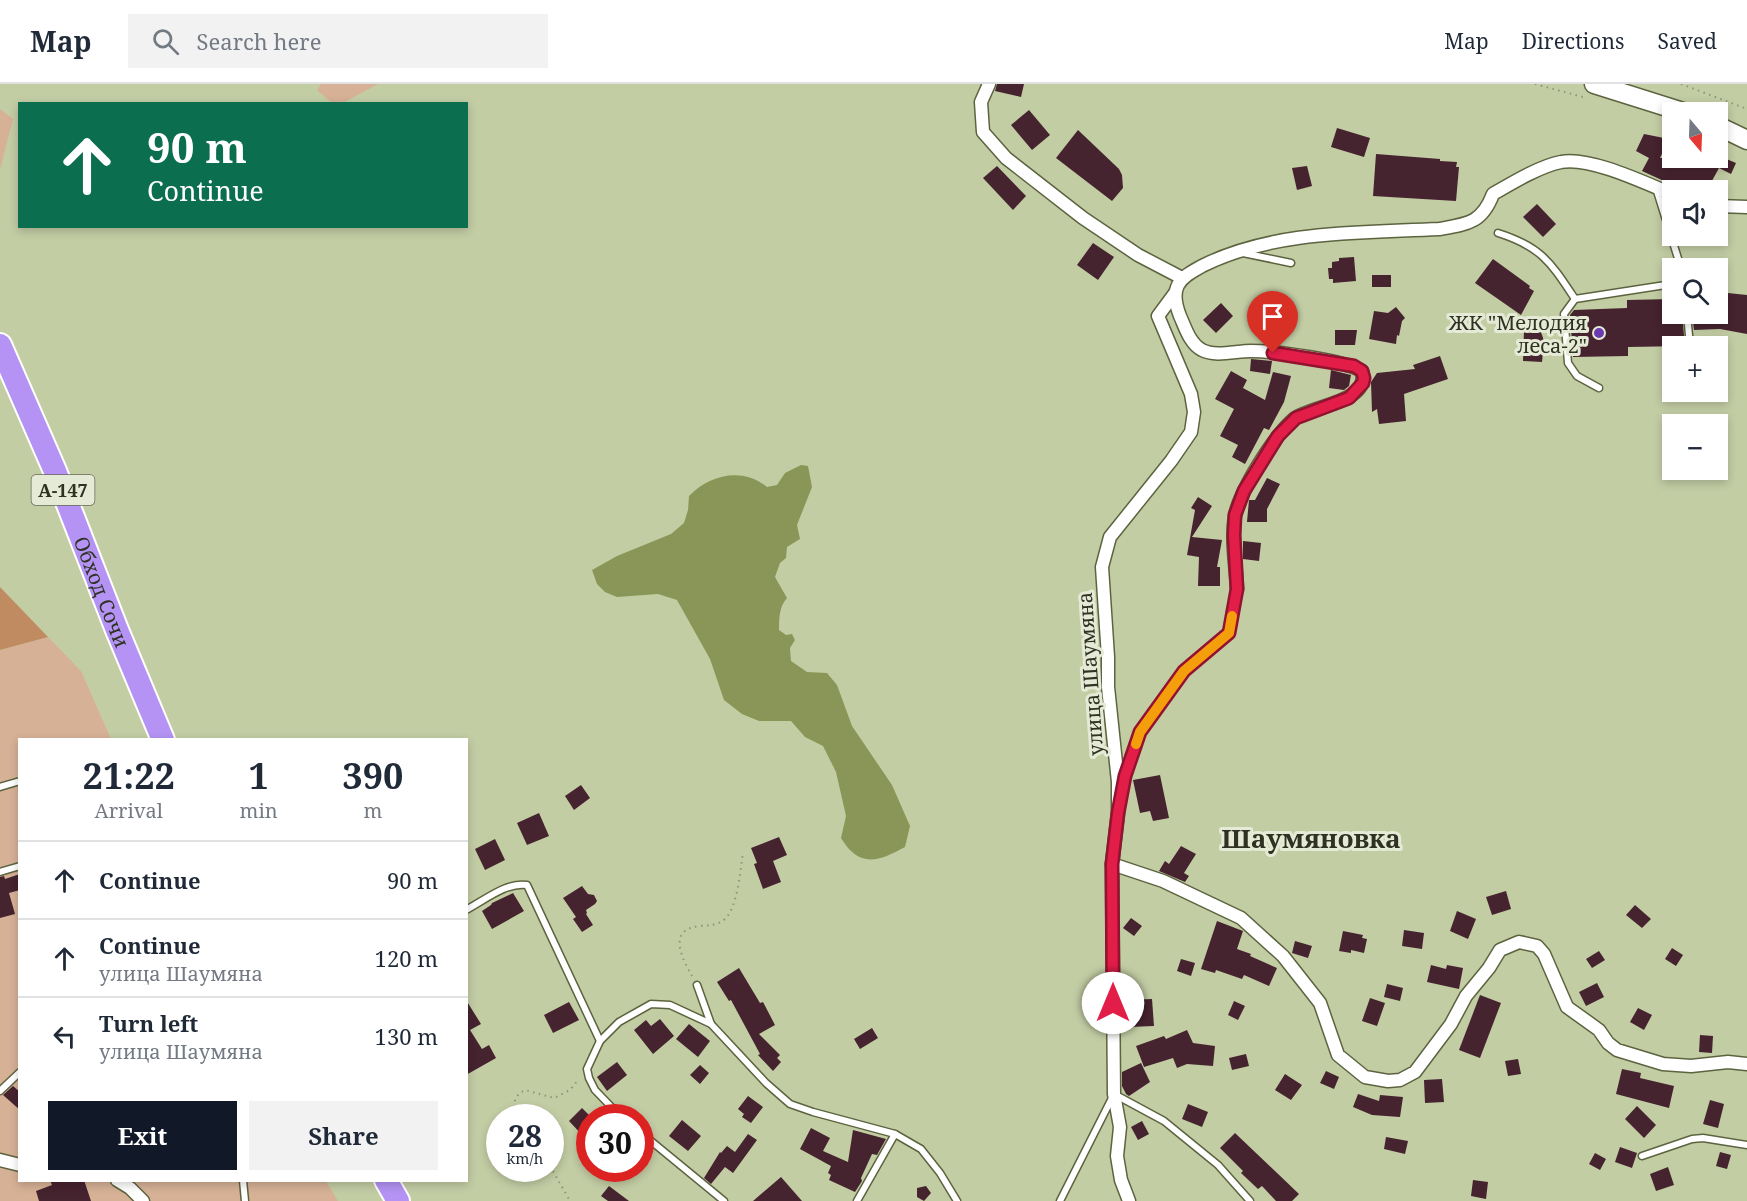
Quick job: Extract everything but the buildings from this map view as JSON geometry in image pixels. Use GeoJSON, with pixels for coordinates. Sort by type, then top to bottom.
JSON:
{"type":"FeatureCollection","features":[{"type":"Feature","properties":{"kind":"highway","name":"Обход Сочи"},"geometry":{"type":"LineString","coordinates":[[2,349],[55,471],[162,738]]}},
{"type":"Feature","properties":{"kind":"highway"},"geometry":{"type":"LineString","coordinates":[[387,1182],[398,1201]]}},
{"type":"Feature","properties":{"kind":"main road"},"geometry":{"type":"LineString","coordinates":[[1594,84],[1662,105]]}},
{"type":"Feature","properties":{"kind":"main road"},"geometry":{"type":"LineString","coordinates":[[1728,131],[1747,140]]}},
{"type":"Feature","properties":{"kind":"street"},"geometry":{"type":"LineString","coordinates":[[989,84],[981,102],[981,120],[983,132],[999,151],[1083,218],[1138,255],[1182,278],[1215,260],[1262,244],[1317,236],[1457,225],[1475,219],[1487,210],[1494,194],[1562,162],[1581,163],[1608,169],[1662,190]]}},
{"type":"Feature","properties":{"kind":"street"},"geometry":{"type":"LineString","coordinates":[[1728,206],[1747,207]]}},
{"type":"Feature","properties":{"kind":"street","name":"улица Шаумяна"},"geometry":{"type":"LineString","coordinates":[[1129,1201],[1121,1180],[1117,1156],[1120,1127],[1113,1094],[1112,864],[1118,813],[1118,782],[1108,687],[1102,567],[1110,537],[1191,432],[1194,412],[1191,394],[1158,316],[1175,293],[1182,278]]}},
{"type":"Feature","properties":{"kind":"street"},"geometry":{"type":"LineString","coordinates":[[1175,293],[1178,310],[1187,332],[1197,347],[1205,352],[1255,351],[1310,358],[1354,366],[1362,371],[1364,378],[1363,383],[1349,398],[1296,418],[1278,436],[1244,491],[1235,515],[1237,589]]}},
{"type":"Feature","properties":{"kind":"street"},"geometry":{"type":"LineString","coordinates":[[1112,864],[1163,881],[1241,918],[1283,956],[1320,1003],[1338,1055],[1365,1077],[1388,1081],[1400,1080],[1415,1072],[1451,1024],[1466,996],[1489,968],[1500,950],[1519,942],[1537,946],[1544,954],[1567,1007],[1599,1030],[1608,1043],[1617,1050],[1663,1064],[1691,1066],[1728,1062],[1747,1064]]}},
{"type":"Feature","properties":{"kind":"street"},"geometry":{"type":"LineString","coordinates":[[0,1160],[18,1164]]}},
{"type":"Feature","properties":{"kind":"street"},"geometry":{"type":"LineString","coordinates":[[120,1182],[143,1201]]}},
{"type":"Feature","properties":{"kind":"lane"},"geometry":{"type":"LineString","coordinates":[[1656,188],[1678,258]]}},
{"type":"Feature","properties":{"kind":"lane"},"geometry":{"type":"LineString","coordinates":[[1498,233],[1518,239],[1537,250],[1553,266],[1575,299]]}},
{"type":"Feature","properties":{"kind":"lane"},"geometry":{"type":"LineString","coordinates":[[1237,251],[1290,263]]}},
{"type":"Feature","properties":{"kind":"lane"},"geometry":{"type":"LineString","coordinates":[[1599,388],[1577,376],[1568,363],[1564,314],[1575,299],[1662,286]]}},
{"type":"Feature","properties":{"kind":"lane"},"geometry":{"type":"LineString","coordinates":[[1118,813],[1125,776],[1140,732],[1184,671],[1229,633],[1237,589]]}},
{"type":"Feature","properties":{"kind":"lane"},"geometry":{"type":"LineString","coordinates":[[0,787],[18,782]]}},
{"type":"Feature","properties":{"kind":"lane"},"geometry":{"type":"LineString","coordinates":[[0,872],[18,867]]}},
{"type":"Feature","properties":{"kind":"lane"},"geometry":{"type":"LineString","coordinates":[[468,909],[509,886],[527,885],[600,1041]]}},
{"type":"Feature","properties":{"kind":"lane"},"geometry":{"type":"LineString","coordinates":[[697,986],[711,1024],[765,1083],[790,1104],[895,1134],[921,1149],[940,1173],[957,1201]]}},
{"type":"Feature","properties":{"kind":"lane"},"geometry":{"type":"LineString","coordinates":[[609,1104],[595,1089],[587,1070],[600,1041],[619,1022],[651,1004],[670,1005],[711,1024]]}},
{"type":"Feature","properties":{"kind":"lane"},"geometry":{"type":"LineString","coordinates":[[0,1091],[18,1074]]}},
{"type":"Feature","properties":{"kind":"lane"},"geometry":{"type":"LineString","coordinates":[[1060,1201],[1113,1094],[1164,1121],[1218,1165],[1250,1201]]}},
{"type":"Feature","properties":{"kind":"lane"},"geometry":{"type":"LineString","coordinates":[[857,1201],[895,1134]]}},
{"type":"Feature","properties":{"kind":"lane"},"geometry":{"type":"LineString","coordinates":[[1642,1156],[1692,1139],[1703,1138],[1747,1146]]}},
{"type":"Feature","properties":{"kind":"lane"},"geometry":{"type":"LineString","coordinates":[[654,1144],[724,1201]]}},
{"type":"Feature","properties":{"kind":"lane"},"geometry":{"type":"LineString","coordinates":[[243,1182],[245,1201]]}},
{"type":"Feature","properties":{"kind":"path"},"geometry":{"type":"LineString","coordinates":[[1681,84],[1747,109]]}},
{"type":"Feature","properties":{"kind":"path"},"geometry":{"type":"LineString","coordinates":[[697,986],[682,958],[679,944],[681,935],[688,929],[714,926],[724,920],[733,909],[743,853]]}},
{"type":"Feature","properties":{"kind":"path"},"geometry":{"type":"LineString","coordinates":[[514,1104],[517,1094],[525,1090],[554,1098],[562,1096],[587,1070]]}},
{"type":"Feature","properties":{"kind":"path"},"geometry":{"type":"LineString","coordinates":[[559,1182],[570,1201]]}},
{"type":"Feature","properties":{"kind":"shaded area"},"geometry":{"type":"Polygon","coordinates":[[[321,84],[378,84],[345,102],[331,102],[317,90],[321,84]]]}},
{"type":"Feature","properties":{"kind":"shaded area"},"geometry":{"type":"Polygon","coordinates":[[[0,109],[13,119],[0,170],[0,109]]]}},
{"type":"Feature","properties":{"kind":"shaded area"},"geometry":{"type":"Polygon","coordinates":[[[801,465],[808,466],[812,487],[797,525],[800,539],[787,547],[786,558],[780,563],[775,577],[787,598],[779,617],[779,630],[786,635],[792,634],[795,640],[790,648],[791,661],[807,672],[827,673],[837,685],[852,726],[892,785],[910,826],[905,847],[878,859],[862,858],[848,848],[841,838],[846,816],[836,772],[823,746],[805,737],[791,721],[759,721],[742,714],[724,700],[710,659],[677,600],[658,594],[617,597],[605,592],[597,584],[592,570],[617,556],[671,534],[684,523],[689,496],[707,482],[737,475],[758,481],[767,487],[777,485],[785,473],[801,465]]]}},
{"type":"Feature","properties":{"kind":"shaded area"},"geometry":{"type":"Polygon","coordinates":[[[0,587],[48,637],[0,650],[0,587]]]}},
{"type":"Feature","properties":{"kind":"shaded area"},"geometry":{"type":"Polygon","coordinates":[[[48,637],[81,671],[111,738],[18,738],[18,1182],[327,1182],[338,1201],[0,1201],[0,650],[48,637]]]}},
{"type":"Feature","properties":{"kind":"slow traffic"},"geometry":{"type":"LineString","coordinates":[[1136,744],[1140,732],[1184,671],[1229,633],[1232,616]]}},
{"type":"Feature","properties":{"kind":"place","name":"ЖК \"Мелодия леса-2\""},"geometry":{"type":"Point","coordinates":[1599,333]}},
{"type":"Feature","properties":{"kind":"district","name":"Шаумяновка"},"geometry":{"type":"Point","coordinates":[1311,838]}},
{"type":"Feature","properties":{"kind":"route"},"geometry":{"type":"LineString","coordinates":[[1113,1003],[1112,864],[1125,776],[1140,732],[1184,671],[1229,633],[1237,589],[1235,515],[1244,491],[1270,448],[1278,436],[1296,418],[1349,398],[1363,383],[1362,371],[1354,366],[1273,353]]}}]}
